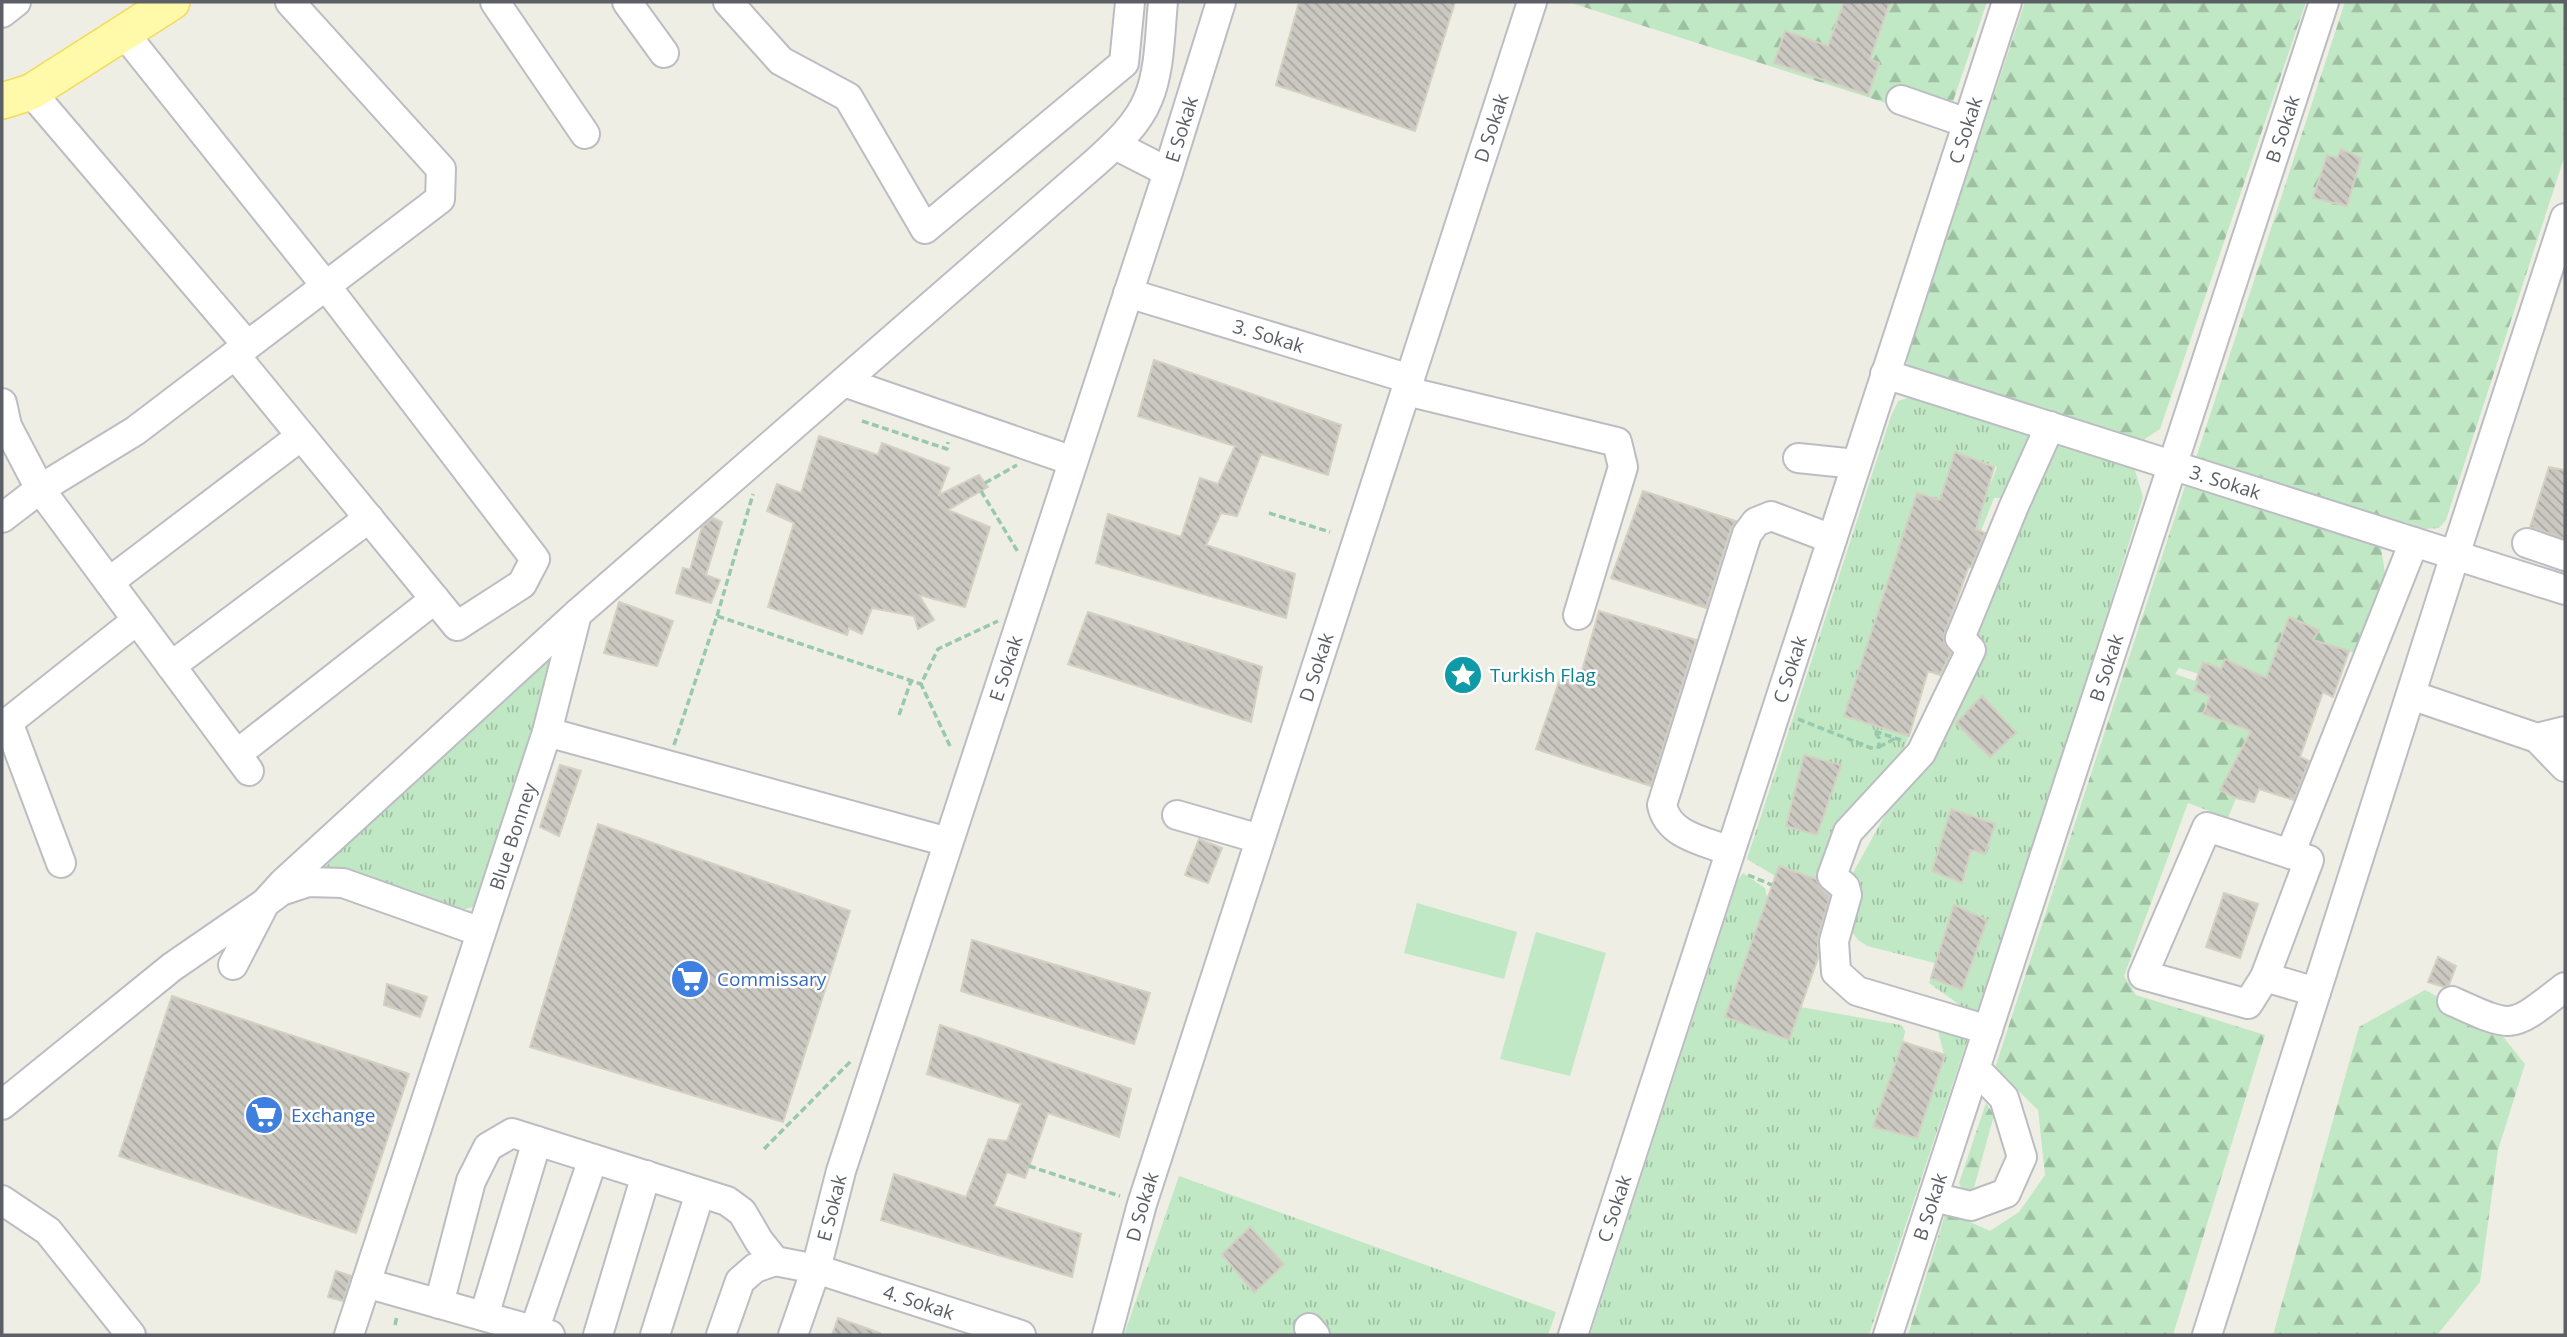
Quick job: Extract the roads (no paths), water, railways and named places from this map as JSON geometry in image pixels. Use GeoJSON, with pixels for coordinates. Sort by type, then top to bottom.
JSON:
{"type":"FeatureCollection","features":[{"type":"Feature","properties":{"kind":"main road"},"geometry":{"type":"LineString","coordinates":[[16,97],[172,2]]}},
{"type":"Feature","properties":{"kind":"street"},"geometry":{"type":"LineString","coordinates":[[2,13],[16,2]]}},
{"type":"Feature","properties":{"kind":"street"},"geometry":{"type":"LineString","coordinates":[[2,518],[40,489],[135,431],[440,200],[441,169],[290,2]]}},
{"type":"Feature","properties":{"kind":"street"},"geometry":{"type":"LineString","coordinates":[[495,2],[585,134]]}},
{"type":"Feature","properties":{"kind":"street"},"geometry":{"type":"LineString","coordinates":[[627,2],[664,53]]}},
{"type":"Feature","properties":{"kind":"street"},"geometry":{"type":"LineString","coordinates":[[728,2],[781,61],[848,97],[925,229],[1124,63],[1130,2]]}},
{"type":"Feature","properties":{"kind":"street"},"geometry":{"type":"LineString","coordinates":[[233,965],[265,903],[283,883],[577,614],[1115,145],[1137,119],[1149,98],[1163,2]]}},
{"type":"Feature","properties":{"kind":"street","name":"E Sokak"},"geometry":{"type":"LineString","coordinates":[[793,1335],[816,1269],[841,1171],[1168,172],[1221,2]]}},
{"type":"Feature","properties":{"kind":"street","name":"D Sokak"},"geometry":{"type":"LineString","coordinates":[[1107,1335],[1142,1204],[1532,2]]}},
{"type":"Feature","properties":{"kind":"street","name":"C Sokak"},"geometry":{"type":"LineString","coordinates":[[1573,1335],[2007,2]]}},
{"type":"Feature","properties":{"kind":"street","name":"B Sokak"},"geometry":{"type":"LineString","coordinates":[[1888,1335],[2324,2]]}},
{"type":"Feature","properties":{"kind":"street"},"geometry":{"type":"LineString","coordinates":[[16,97],[241,350],[301,436],[457,626],[522,584],[535,559],[326,286],[124,33]]}},
{"type":"Feature","properties":{"kind":"street"},"geometry":{"type":"LineString","coordinates":[[1901,100],[1967,123]]}},
{"type":"Feature","properties":{"kind":"street"},"geometry":{"type":"LineString","coordinates":[[1115,145],[1168,172]]}},
{"type":"Feature","properties":{"kind":"street"},"geometry":{"type":"LineString","coordinates":[[2207,1335],[2565,218]]}},
{"type":"Feature","properties":{"kind":"street","name":"3. Sokak"},"geometry":{"type":"LineString","coordinates":[[1128,293],[1408,385],[1616,442],[1623,467],[1578,615]]}},
{"type":"Feature","properties":{"kind":"street","name":"3. Sokak"},"geometry":{"type":"LineString","coordinates":[[1885,374],[2555,587]]}},
{"type":"Feature","properties":{"kind":"street"},"geometry":{"type":"LineString","coordinates":[[844,382],[1073,461]]}},
{"type":"Feature","properties":{"kind":"street"},"geometry":{"type":"LineString","coordinates":[[2,403],[7,426],[40,489],[243,763],[435,599]]}},
{"type":"Feature","properties":{"kind":"street"},"geometry":{"type":"LineString","coordinates":[[1988,1030],[1857,991],[1836,972],[1834,941],[1847,895],[1845,887],[1832,876],[1847,832],[1923,747],[1971,650],[1960,638],[2050,426]]}},
{"type":"Feature","properties":{"kind":"street"},"geometry":{"type":"LineString","coordinates":[[109,582],[301,436]]}},
{"type":"Feature","properties":{"kind":"street"},"geometry":{"type":"LineString","coordinates":[[1798,458],[1856,464]]}},
{"type":"Feature","properties":{"kind":"street"},"geometry":{"type":"LineString","coordinates":[[1730,851],[1675,830],[1664,816],[1662,805],[1747,534],[1756,522],[1770,516],[1832,539]]}},
{"type":"Feature","properties":{"kind":"street"},"geometry":{"type":"LineString","coordinates":[[171,666],[369,519]]}},
{"type":"Feature","properties":{"kind":"street"},"geometry":{"type":"LineString","coordinates":[[2290,854],[2414,542]]}},
{"type":"Feature","properties":{"kind":"street"},"geometry":{"type":"LineString","coordinates":[[2526,543],[2561,555],[2555,587]]}},
{"type":"Feature","properties":{"kind":"street","name":"Blue Bonney"},"geometry":{"type":"LineString","coordinates":[[349,1335],[547,733],[577,614]]}},
{"type":"Feature","properties":{"kind":"street"},"geometry":{"type":"LineString","coordinates":[[61,863],[5,725],[137,620]]}},
{"type":"Feature","properties":{"kind":"street"},"geometry":{"type":"LineString","coordinates":[[2411,695],[2537,738],[2565,766]]}},
{"type":"Feature","properties":{"kind":"street"},"geometry":{"type":"LineString","coordinates":[[2537,738],[2565,731]]}},
{"type":"Feature","properties":{"kind":"street"},"geometry":{"type":"LineString","coordinates":[[547,733],[948,842]]}},
{"type":"Feature","properties":{"kind":"street"},"geometry":{"type":"LineString","coordinates":[[1177,815],[1259,839]]}},
{"type":"Feature","properties":{"kind":"street"},"geometry":{"type":"LineString","coordinates":[[2207,827],[2309,860],[2265,976],[2248,1004],[2143,975],[2207,827]]}},
{"type":"Feature","properties":{"kind":"street"},"geometry":{"type":"LineString","coordinates":[[2,1105],[173,967],[281,891],[308,882],[343,883],[481,932]]}},
{"type":"Feature","properties":{"kind":"street"},"geometry":{"type":"LineString","coordinates":[[2265,976],[2316,992]]}},
{"type":"Feature","properties":{"kind":"street"},"geometry":{"type":"LineString","coordinates":[[2452,1001],[2495,1021],[2511,1023],[2526,1017],[2565,987]]}},
{"type":"Feature","properties":{"kind":"street"},"geometry":{"type":"LineString","coordinates":[[1933,1197],[1971,1206],[2006,1193],[2022,1157],[2004,1098],[1976,1069]]}},
{"type":"Feature","properties":{"kind":"street"},"geometry":{"type":"LineString","coordinates":[[439,1304],[471,1181],[488,1147],[512,1133],[727,1201],[742,1212],[775,1261],[755,1268],[740,1281],[720,1335]]}},
{"type":"Feature","properties":{"kind":"street"},"geometry":{"type":"LineString","coordinates":[[484,1316],[537,1141]]}},
{"type":"Feature","properties":{"kind":"street"},"geometry":{"type":"LineString","coordinates":[[366,1283],[542,1333],[593,1159]]}},
{"type":"Feature","properties":{"kind":"street"},"geometry":{"type":"LineString","coordinates":[[598,1335],[646,1175]]}},
{"type":"Feature","properties":{"kind":"street"},"geometry":{"type":"LineString","coordinates":[[655,1335],[700,1193]]}},
{"type":"Feature","properties":{"kind":"street"},"geometry":{"type":"LineString","coordinates":[[2,1200],[48,1231],[131,1335]]}},
{"type":"Feature","properties":{"kind":"street","name":"4. Sokak"},"geometry":{"type":"LineString","coordinates":[[775,1261],[816,1269],[1021,1335]]}},
{"type":"Feature","properties":{"kind":"place","name":"Turkish Flag"},"geometry":{"type":"Point","coordinates":[1463,675]}},
{"type":"Feature","properties":{"kind":"place","name":"Commissary"},"geometry":{"type":"Point","coordinates":[690,979]}},
{"type":"Feature","properties":{"kind":"place","name":"Exchange"},"geometry":{"type":"Point","coordinates":[264,1115]}}]}
